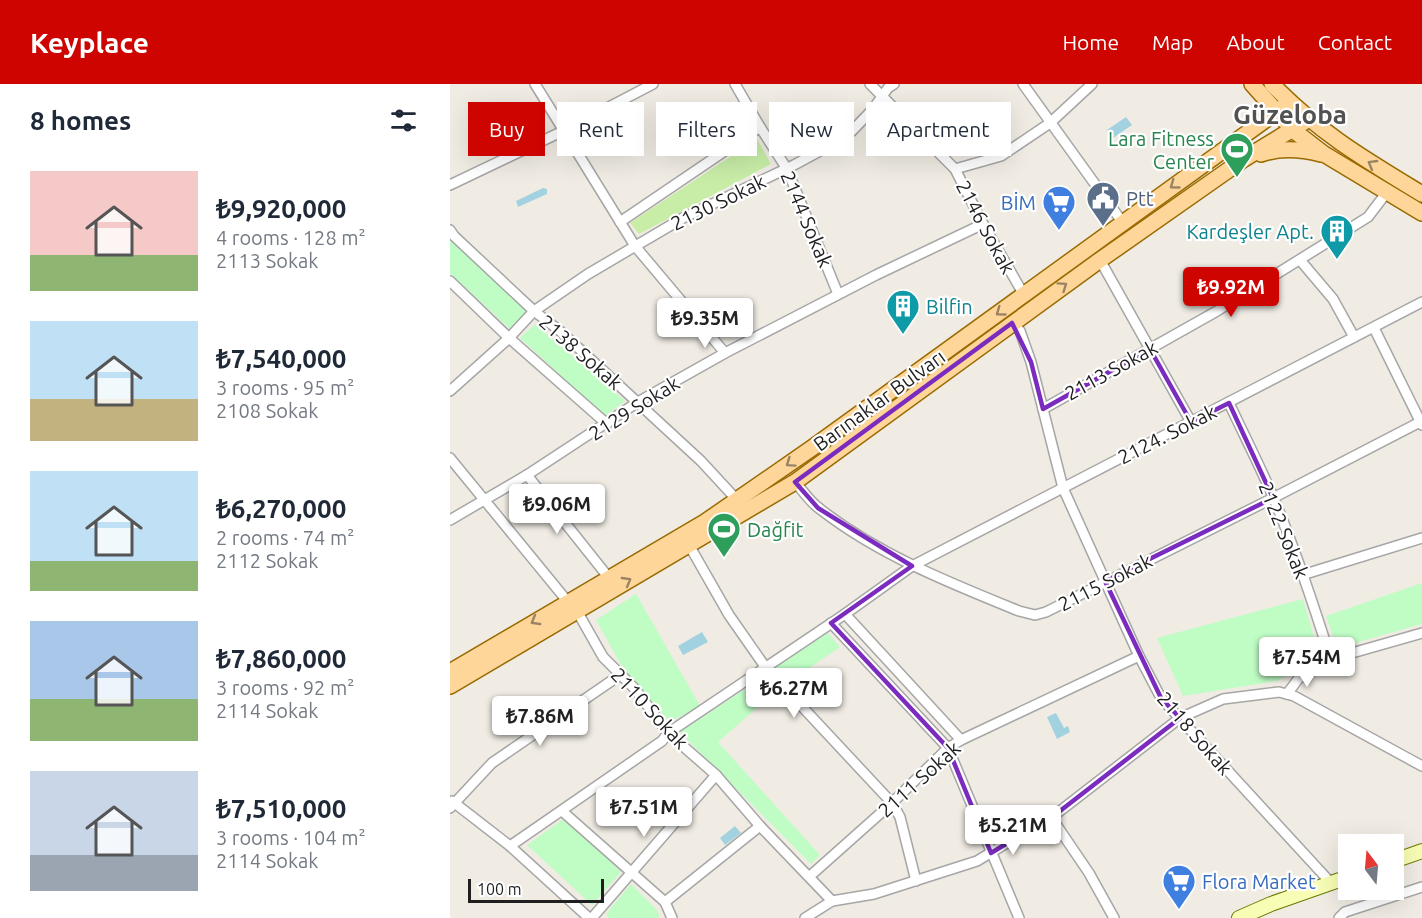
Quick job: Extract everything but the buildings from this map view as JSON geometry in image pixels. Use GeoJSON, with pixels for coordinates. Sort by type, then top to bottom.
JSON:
{"type":"FeatureCollection","features":[{"type":"Feature","properties":{"kind":"main road"},"geometry":{"type":"LineString","coordinates":[[1272,84],[1309,120],[1354,154],[1422,194]]}},
{"type":"Feature","properties":{"kind":"main road"},"geometry":{"type":"LineString","coordinates":[[1255,87],[1293,130],[1325,155],[1422,213]]}},
{"type":"Feature","properties":{"kind":"main road"},"geometry":{"type":"LineString","coordinates":[[1254,128],[1261,117],[1263,108],[1255,87]]}},
{"type":"Feature","properties":{"kind":"main road","name":"Barınaklar Bulvarı"},"geometry":{"type":"LineString","coordinates":[[450,686],[572,607],[609,578],[705,522],[737,500],[1290,102]]}},
{"type":"Feature","properties":{"kind":"main road","name":"Barınaklar Bulvarı"},"geometry":{"type":"LineString","coordinates":[[450,672],[689,545],[795,482],[1100,260],[1244,159],[1309,120]]}},
{"type":"Feature","properties":{"kind":"main road"},"geometry":{"type":"LineString","coordinates":[[1244,159],[1281,150],[1299,149],[1325,155]]}},
{"type":"Feature","properties":{"kind":"street"},"geometry":{"type":"LineString","coordinates":[[535,84],[557,122]]}},
{"type":"Feature","properties":{"kind":"street"},"geometry":{"type":"LineString","coordinates":[[619,102],[653,84]]}},
{"type":"Feature","properties":{"kind":"street","name":"2144 Sokak"},"geometry":{"type":"LineString","coordinates":[[735,84],[787,168],[838,294]]}},
{"type":"Feature","properties":{"kind":"street","name":"2146 Sokak"},"geometry":{"type":"LineString","coordinates":[[870,84],[956,169],[983,224],[1024,295]]}},
{"type":"Feature","properties":{"kind":"street","name":"2130 Sokak"},"geometry":{"type":"LineString","coordinates":[[450,391],[509,338],[534,311],[634,246],[731,194],[831,146],[852,131],[894,84]]}},
{"type":"Feature","properties":{"kind":"street"},"geometry":{"type":"LineString","coordinates":[[1023,84],[1123,223]]}},
{"type":"Feature","properties":{"kind":"street"},"geometry":{"type":"LineString","coordinates":[[956,169],[1001,156],[1050,123],[1092,84]]}},
{"type":"Feature","properties":{"kind":"street"},"geometry":{"type":"LineString","coordinates":[[620,222],[760,127]]}},
{"type":"Feature","properties":{"kind":"street"},"geometry":{"type":"LineString","coordinates":[[450,185],[557,135]]}},
{"type":"Feature","properties":{"kind":"street"},"geometry":{"type":"LineString","coordinates":[[578,156],[634,246],[725,353]]}},
{"type":"Feature","properties":{"kind":"street","name":"2113 Sokak"},"geometry":{"type":"LineString","coordinates":[[1043,409],[1217,311],[1300,260],[1368,217],[1387,192]]}},
{"type":"Feature","properties":{"kind":"street","name":"2129 Sokak"},"geometry":{"type":"LineString","coordinates":[[450,520],[607,424],[638,402],[725,353],[838,294],[983,224]]}},
{"type":"Feature","properties":{"kind":"street","name":"2138 Sokak"},"geometry":{"type":"LineString","coordinates":[[450,230],[534,311],[560,331],[638,402],[737,500]]}},
{"type":"Feature","properties":{"kind":"street"},"geometry":{"type":"LineString","coordinates":[[1100,260],[1191,422]]}},
{"type":"Feature","properties":{"kind":"street"},"geometry":{"type":"LineString","coordinates":[[1300,260],[1333,299],[1354,337]]}},
{"type":"Feature","properties":{"kind":"street"},"geometry":{"type":"LineString","coordinates":[[450,281],[509,338],[607,424]]}},
{"type":"Feature","properties":{"kind":"street","name":"2124. Sokak"},"geometry":{"type":"LineString","coordinates":[[510,846],[662,741],[668,733],[912,566],[1422,302]]}},
{"type":"Feature","properties":{"kind":"street","name":"2118 Sokak"},"geometry":{"type":"LineString","coordinates":[[1012,323],[1020,331],[1031,362],[1063,488],[1139,656],[1161,698],[1331,883]]}},
{"type":"Feature","properties":{"kind":"street"},"geometry":{"type":"LineString","coordinates":[[1374,328],[1421,423]]}},
{"type":"Feature","properties":{"kind":"street","name":"2122 Sokak"},"geometry":{"type":"LineString","coordinates":[[1229,402],[1274,498],[1331,660]]}},
{"type":"Feature","properties":{"kind":"street","name":"2115 Sokak"},"geometry":{"type":"LineString","coordinates":[[795,482],[818,508],[872,544],[912,566],[1008,607],[1035,615],[1046,612],[1421,423]]}},
{"type":"Feature","properties":{"kind":"street","name":"2110 Sokak"},"geometry":{"type":"LineString","coordinates":[[450,458],[572,607],[603,657],[635,689],[668,733],[716,775],[760,826],[832,901]]}},
{"type":"Feature","properties":{"kind":"street"},"geometry":{"type":"LineString","coordinates":[[527,474],[609,578]]}},
{"type":"Feature","properties":{"kind":"street"},"geometry":{"type":"LineString","coordinates":[[1302,575],[1422,538]]}},
{"type":"Feature","properties":{"kind":"street"},"geometry":{"type":"LineString","coordinates":[[689,545],[729,615],[766,668],[892,803],[900,817],[916,881]]}},
{"type":"Feature","properties":{"kind":"street"},"geometry":{"type":"LineString","coordinates":[[845,614],[961,740]]}},
{"type":"Feature","properties":{"kind":"street"},"geometry":{"type":"LineString","coordinates":[[831,623],[948,748],[1019,918]]}},
{"type":"Feature","properties":{"kind":"street"},"geometry":{"type":"LineString","coordinates":[[1287,694],[1299,678],[1331,660],[1422,633]]}},
{"type":"Feature","properties":{"kind":"street","name":"2111 Sokak"},"geometry":{"type":"LineString","coordinates":[[810,876],[892,803],[948,748],[1139,656]]}},
{"type":"Feature","properties":{"kind":"street"},"geometry":{"type":"LineString","coordinates":[[620,675],[492,763],[452,803],[510,846],[590,918],[633,872],[716,775]]}},
{"type":"Feature","properties":{"kind":"street"},"geometry":{"type":"LineString","coordinates":[[805,918],[832,901],[874,894],[977,861],[1051,817],[1180,718],[1223,699],[1255,694],[1279,693],[1294,696],[1422,766]]}},
{"type":"Feature","properties":{"kind":"street"},"geometry":{"type":"LineString","coordinates":[[562,811],[665,902],[672,918]]}},
{"type":"Feature","properties":{"kind":"street"},"geometry":{"type":"LineString","coordinates":[[1051,817],[1089,873],[1114,918]]}},
{"type":"Feature","properties":{"kind":"street"},"geometry":{"type":"LineString","coordinates":[[665,902],[760,826]]}},
{"type":"Feature","properties":{"kind":"street"},"geometry":{"type":"LineString","coordinates":[[1404,857],[1422,851]]}},
{"type":"Feature","properties":{"kind":"street"},"geometry":{"type":"LineString","coordinates":[[1239,918],[1338,881]]}},
{"type":"Feature","properties":{"kind":"street"},"geometry":{"type":"LineString","coordinates":[[1339,918],[1345,912],[1422,887]]}},
{"type":"Feature","properties":{"kind":"highlighted area"},"geometry":{"type":"Polygon","coordinates":[[[1012,323],[1031,362],[1043,409],[1150,349],[1191,422],[1229,403],[1273,498],[1105,581],[1161,698],[1180,718],[1060,811],[991,853],[948,748],[831,623],[912,566],[818,508],[795,482],[1012,323]]]}},
{"type":"Feature","properties":{"kind":"green space"},"geometry":{"type":"Polygon","coordinates":[[[757,139],[771,164],[639,234],[630,223],[731,156],[757,156],[757,139]]]}},
{"type":"Feature","properties":{"kind":"green space"},"geometry":{"type":"Polygon","coordinates":[[[450,239],[527,310],[510,329],[450,273],[450,239]]]}},
{"type":"Feature","properties":{"kind":"green space"},"geometry":{"type":"Polygon","coordinates":[[[535,324],[625,401],[605,416],[520,338],[535,324]]]}},
{"type":"Feature","properties":{"kind":"green space"},"geometry":{"type":"Polygon","coordinates":[[[1422,583],[1422,624],[1337,648],[1326,616],[1422,583]]]}},
{"type":"Feature","properties":{"kind":"green space"},"geometry":{"type":"Polygon","coordinates":[[[636,594],[700,706],[670,722],[625,672],[596,620],[636,594]]]}},
{"type":"Feature","properties":{"kind":"green space"},"geometry":{"type":"Polygon","coordinates":[[[1303,599],[1319,655],[1277,681],[1183,696],[1157,638],[1303,599]]]}},
{"type":"Feature","properties":{"kind":"green space"},"geometry":{"type":"Polygon","coordinates":[[[828,633],[840,647],[786,684],[774,668],[828,633]]]}},
{"type":"Feature","properties":{"kind":"green space"},"geometry":{"type":"Polygon","coordinates":[[[765,676],[777,690],[718,742],[820,855],[811,864],[680,732],[765,676]]]}},
{"type":"Feature","properties":{"kind":"green space"},"geometry":{"type":"Polygon","coordinates":[[[565,818],[621,872],[592,905],[527,845],[565,818]]]}},
{"type":"Feature","properties":{"kind":"green space"},"geometry":{"type":"Polygon","coordinates":[[[631,884],[657,910],[660,918],[609,918],[606,914],[631,884]]]}},
{"type":"Feature","properties":{"kind":"water"},"geometry":{"type":"Polygon","coordinates":[[[1126,117],[1132,125],[1113,138],[1107,130],[1126,117]]]}},
{"type":"Feature","properties":{"kind":"water"},"geometry":{"type":"Polygon","coordinates":[[[543,188],[547,189],[547,194],[518,207],[516,201],[543,188]]]}},
{"type":"Feature","properties":{"kind":"water"},"geometry":{"type":"Polygon","coordinates":[[[702,632],[708,642],[683,655],[678,646],[702,632]]]}},
{"type":"Feature","properties":{"kind":"water"},"geometry":{"type":"Polygon","coordinates":[[[1056,713],[1064,728],[1068,726],[1070,732],[1057,739],[1047,717],[1056,713]]]}},
{"type":"Feature","properties":{"kind":"water"},"geometry":{"type":"Polygon","coordinates":[[[735,826],[741,833],[725,845],[720,838],[735,826]]]}},
{"type":"Feature","properties":{"kind":"place","name":"Lara Fitness Center"},"geometry":{"type":"Point","coordinates":[1237,178]}},
{"type":"Feature","properties":{"kind":"place","name":"Ptt"},"geometry":{"type":"Point","coordinates":[1103,227]}},
{"type":"Feature","properties":{"kind":"place","name":"BİM"},"geometry":{"type":"Point","coordinates":[1059,231]}},
{"type":"Feature","properties":{"kind":"place","name":"Kardeşler Apt."},"geometry":{"type":"Point","coordinates":[1337,260]}},
{"type":"Feature","properties":{"kind":"place","name":"Bilfin"},"geometry":{"type":"Point","coordinates":[903,335]}},
{"type":"Feature","properties":{"kind":"place","name":"Dağfit"},"geometry":{"type":"Point","coordinates":[724,558]}},
{"type":"Feature","properties":{"kind":"place","name":"Flora Market"},"geometry":{"type":"Point","coordinates":[1179,910]}},
{"type":"Feature","properties":{"kind":"district","name":"Güzeloba"},"geometry":{"type":"Point","coordinates":[1290,114]}}]}
